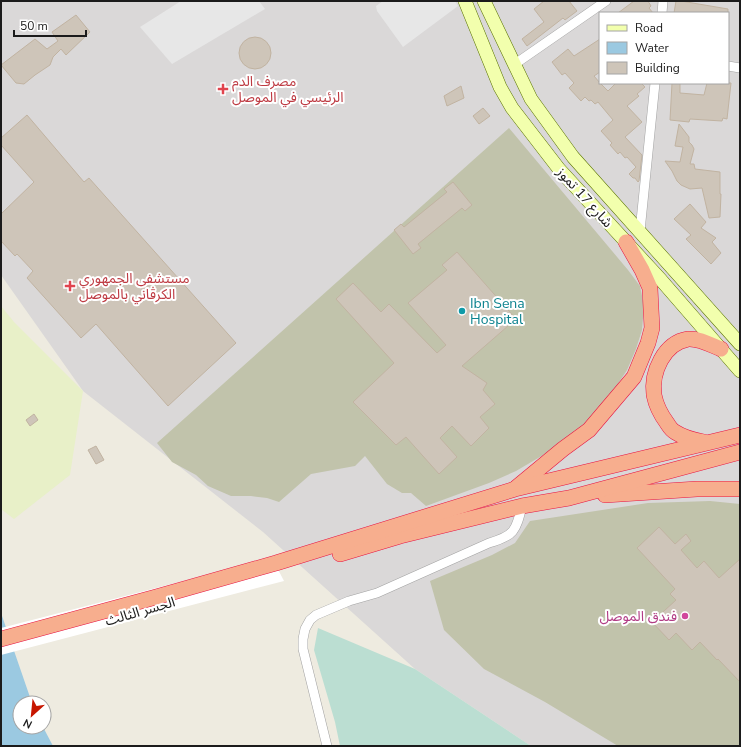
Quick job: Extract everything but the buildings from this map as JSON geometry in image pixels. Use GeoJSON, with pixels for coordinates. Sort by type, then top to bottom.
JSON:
{"type":"FeatureCollection","features":[{"type":"Feature","properties":{"kind":"highway"},"geometry":{"type":"LineString","coordinates":[[515,489],[563,449],[589,430],[634,376],[648,343],[652,328],[652,315],[650,288],[642,270],[626,242]]}},
{"type":"Feature","properties":{"kind":"highway"},"geometry":{"type":"LineString","coordinates":[[709,443],[688,439],[673,432],[657,406],[654,394],[654,384],[656,374],[666,352],[678,342],[690,339],[702,341],[721,349]]}},
{"type":"Feature","properties":{"kind":"highway"},"geometry":{"type":"LineString","coordinates":[[278,567],[515,489],[734,437]]}},
{"type":"Feature","properties":{"kind":"highway"},"geometry":{"type":"LineString","coordinates":[[278,567],[522,506],[568,498],[737,453]]}},
{"type":"Feature","properties":{"kind":"highway"},"geometry":{"type":"LineString","coordinates":[[568,498],[697,489],[740,489]]}},
{"type":"Feature","properties":{"kind":"highway","name":"الجسر الثالث"},"geometry":{"type":"LineString","coordinates":[[1,639],[278,567]]}},
{"type":"Feature","properties":{"kind":"highway","name":"الجسر الثالث"},"geometry":{"type":"LineString","coordinates":[[1,648],[47,636],[278,567]]}},
{"type":"Feature","properties":{"kind":"main road","name":"شارع 17 تموز"},"geometry":{"type":"LineString","coordinates":[[465,1],[497,80],[512,108],[559,169],[661,280],[740,371]]}},
{"type":"Feature","properties":{"kind":"main road","name":"شارع 17 تموز"},"geometry":{"type":"LineString","coordinates":[[484,1],[531,99],[573,158],[740,344]]}},
{"type":"Feature","properties":{"kind":"main road"},"geometry":{"type":"LineString","coordinates":[[559,169],[573,158]]}},
{"type":"Feature","properties":{"kind":"street"},"geometry":{"type":"LineString","coordinates":[[515,64],[606,1]]}},
{"type":"Feature","properties":{"kind":"street"},"geometry":{"type":"LineString","coordinates":[[662,12],[663,1]]}},
{"type":"Feature","properties":{"kind":"street"},"geometry":{"type":"LineString","coordinates":[[729,66],[740,68]]}},
{"type":"Feature","properties":{"kind":"street"},"geometry":{"type":"LineString","coordinates":[[640,231],[654,84]]}},
{"type":"Feature","properties":{"kind":"street"},"geometry":{"type":"LineString","coordinates":[[327,746],[303,650],[305,629],[310,620],[316,615],[342,604],[377,593],[489,543],[507,537],[518,522],[522,506]]}},
{"type":"Feature","properties":{"kind":"shaded area"},"geometry":{"type":"Polygon","coordinates":[[[1,1],[740,1],[740,746],[531,746],[415,669],[263,532],[83,391],[1,275],[1,1]]]}},
{"type":"Feature","properties":{"kind":"shaded area"},"geometry":{"type":"Polygon","coordinates":[[[181,1],[259,1],[265,9],[172,64],[140,27],[181,1]]]}},
{"type":"Feature","properties":{"kind":"shaded area"},"geometry":{"type":"Polygon","coordinates":[[[383,1],[455,1],[458,6],[403,47],[377,11],[376,6],[383,1]]]}},
{"type":"Feature","properties":{"kind":"shaded area"},"geometry":{"type":"Polygon","coordinates":[[[509,128],[640,286],[644,306],[642,330],[636,349],[627,370],[610,396],[594,416],[570,437],[516,471],[489,483],[426,506],[411,493],[402,493],[387,484],[365,456],[355,466],[311,474],[279,502],[267,498],[251,496],[231,496],[208,486],[196,475],[172,462],[157,443],[509,128]]]}},
{"type":"Feature","properties":{"kind":"shaded area"},"geometry":{"type":"Polygon","coordinates":[[[1,306],[14,322],[83,391],[70,475],[14,519],[1,509],[1,306]]]}},
{"type":"Feature","properties":{"kind":"shaded area"},"geometry":{"type":"Polygon","coordinates":[[[710,501],[740,504],[740,746],[618,746],[545,702],[484,669],[444,630],[430,581],[492,555],[515,543],[530,521],[648,503],[710,501]]]}},
{"type":"Feature","properties":{"kind":"shaded area"},"geometry":{"type":"Polygon","coordinates":[[[318,628],[415,669],[531,746],[340,746],[335,722],[314,650],[318,628]]]}},
{"type":"Feature","properties":{"kind":"water"},"geometry":{"type":"Polygon","coordinates":[[[1,613],[29,695],[12,695],[12,735],[47,735],[53,746],[1,746],[1,613]]]}},
{"type":"Feature","properties":{"kind":"pier"},"geometry":{"type":"Polygon","coordinates":[[[272,558],[284,581],[1,655],[1,628],[272,558]]]}},
{"type":"Feature","properties":{"kind":"place","name":"مصرف الدم الرئيسي في الموصل"},"geometry":{"type":"Point","coordinates":[223,89]}},
{"type":"Feature","properties":{"kind":"place","name":"مستشفى الجمهوري الكرڤاني بالموصل"},"geometry":{"type":"Point","coordinates":[70,286]}},
{"type":"Feature","properties":{"kind":"place","name":"Ibn Sena Hospital"},"geometry":{"type":"Point","coordinates":[462,311]}},
{"type":"Feature","properties":{"kind":"place","name":"فندق الموصل"},"geometry":{"type":"Point","coordinates":[685,616]}}]}
